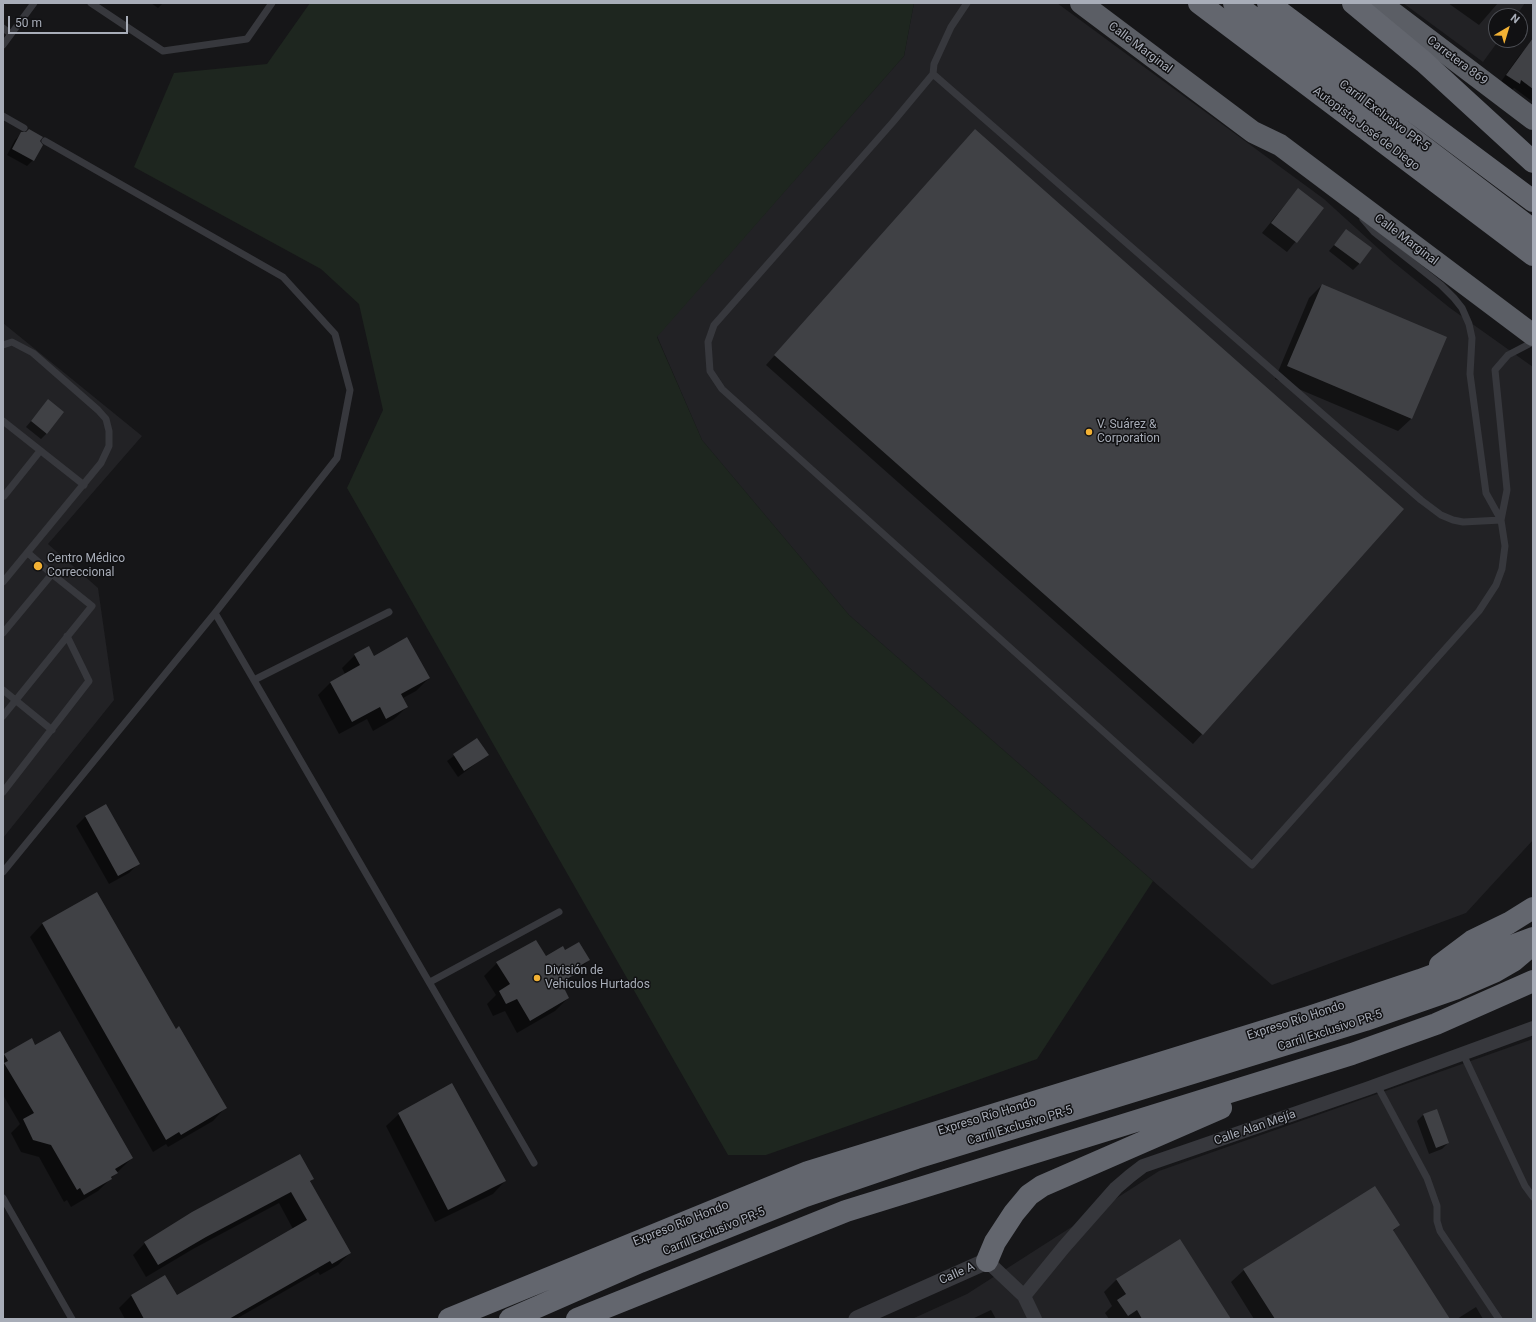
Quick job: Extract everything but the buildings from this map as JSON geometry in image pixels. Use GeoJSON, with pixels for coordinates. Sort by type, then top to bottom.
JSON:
{"type":"FeatureCollection","features":[{"type":"Feature","properties":{"kind":"highway","name":"Calle Marginal"},"geometry":{"type":"LineString","coordinates":[[1081,3],[1253,132],[1280,145],[1533,335]]}},
{"type":"Feature","properties":{"kind":"highway","name":"Autopista José de Diego"},"geometry":{"type":"LineString","coordinates":[[1199,3],[1533,255]]}},
{"type":"Feature","properties":{"kind":"highway","name":"Carril Exclusivo PR-5"},"geometry":{"type":"LineString","coordinates":[[1234,3],[1533,230]]}},
{"type":"Feature","properties":{"kind":"highway"},"geometry":{"type":"LineString","coordinates":[[1268,3],[1533,201]]}},
{"type":"Feature","properties":{"kind":"highway"},"geometry":{"type":"LineString","coordinates":[[1353,3],[1424,62],[1533,162]]}},
{"type":"Feature","properties":{"kind":"highway","name":"Carretera 869"},"geometry":{"type":"LineString","coordinates":[[1380,3],[1533,119]]}},
{"type":"Feature","properties":{"kind":"highway"},"geometry":{"type":"LineString","coordinates":[[1420,980],[1472,941],[1509,923],[1533,908]]}},
{"type":"Feature","properties":{"kind":"highway","name":"Expreso Río Hondo"},"geometry":{"type":"LineString","coordinates":[[449,1319],[808,1172],[1301,1020],[1420,980],[1533,938]]}},
{"type":"Feature","properties":{"kind":"highway","name":"Carril Exclusivo PR-5"},"geometry":{"type":"LineString","coordinates":[[510,1319],[640,1262],[806,1196],[916,1158],[1168,1082],[1365,1020],[1457,988],[1513,961],[1533,944]]}},
{"type":"Feature","properties":{"kind":"highway"},"geometry":{"type":"LineString","coordinates":[[577,1319],[846,1211],[1352,1054],[1436,1024],[1533,981]]}},
{"type":"Feature","properties":{"kind":"highway"},"geometry":{"type":"LineString","coordinates":[[987,1261],[995,1242],[1014,1213],[1029,1195],[1042,1186],[1160,1133],[1352,1054]]}},
{"type":"Feature","properties":{"kind":"street","name":"Calle Marginal"},"geometry":{"type":"LineString","coordinates":[[1096,3],[1259,125],[1280,145]]}},
{"type":"Feature","properties":{"kind":"street","name":"Calle Alan Mejía"},"geometry":{"type":"LineString","coordinates":[[1024,1296],[1064,1247],[1116,1188],[1143,1166],[1377,1085],[1533,1028]]}},
{"type":"Feature","properties":{"kind":"street","name":"Calle A"},"geometry":{"type":"LineString","coordinates":[[858,1319],[987,1261],[1024,1296],[1035,1319]]}},
{"type":"Feature","properties":{"kind":"lane"},"geometry":{"type":"LineString","coordinates":[[3,45],[34,3]]}},
{"type":"Feature","properties":{"kind":"lane"},"geometry":{"type":"LineString","coordinates":[[91,3],[163,51],[247,39],[272,3]]}},
{"type":"Feature","properties":{"kind":"lane"},"geometry":{"type":"LineString","coordinates":[[967,3],[951,27],[934,64],[933,74],[894,122],[714,325],[708,342],[710,371],[722,389],[1252,865],[1479,610],[1496,585],[1502,569],[1505,546],[1501,520],[1507,490],[1495,370],[1508,355],[1533,342]]}},
{"type":"Feature","properties":{"kind":"lane"},"geometry":{"type":"LineString","coordinates":[[3,28],[11,34]]}},
{"type":"Feature","properties":{"kind":"lane"},"geometry":{"type":"LineString","coordinates":[[933,74],[1421,500],[1441,514],[1453,520],[1462,522],[1501,520]]}},
{"type":"Feature","properties":{"kind":"lane"},"geometry":{"type":"LineString","coordinates":[[3,116],[24,128]]}},
{"type":"Feature","properties":{"kind":"lane"},"geometry":{"type":"LineString","coordinates":[[3,872],[215,613],[337,458],[350,390],[335,334],[283,277],[45,141]]}},
{"type":"Feature","properties":{"kind":"lane"},"geometry":{"type":"LineString","coordinates":[[1345,195],[1374,232],[1441,285],[1454,298],[1464,313],[1469,324],[1472,338],[1470,374],[1486,494],[1501,520]]}},
{"type":"Feature","properties":{"kind":"lane"},"geometry":{"type":"LineString","coordinates":[[3,346],[12,342],[32,353],[98,410],[106,420],[110,431],[109,446],[101,464],[3,582]]}},
{"type":"Feature","properties":{"kind":"lane"},"geometry":{"type":"LineString","coordinates":[[3,421],[84,485]]}},
{"type":"Feature","properties":{"kind":"lane"},"geometry":{"type":"LineString","coordinates":[[4,496],[40,451]]}},
{"type":"Feature","properties":{"kind":"lane"},"geometry":{"type":"LineString","coordinates":[[3,716],[92,606],[28,553]]}},
{"type":"Feature","properties":{"kind":"lane"},"geometry":{"type":"LineString","coordinates":[[3,633],[52,574]]}},
{"type":"Feature","properties":{"kind":"lane"},"geometry":{"type":"LineString","coordinates":[[254,680],[389,612]]}},
{"type":"Feature","properties":{"kind":"lane"},"geometry":{"type":"LineString","coordinates":[[215,613],[534,1163]]}},
{"type":"Feature","properties":{"kind":"lane"},"geometry":{"type":"LineString","coordinates":[[3,792],[89,681],[67,636]]}},
{"type":"Feature","properties":{"kind":"lane"},"geometry":{"type":"LineString","coordinates":[[3,690],[52,730]]}},
{"type":"Feature","properties":{"kind":"lane"},"geometry":{"type":"LineString","coordinates":[[430,982],[559,912]]}},
{"type":"Feature","properties":{"kind":"lane"},"geometry":{"type":"LineString","coordinates":[[1463,1054],[1525,1186],[1533,1197]]}},
{"type":"Feature","properties":{"kind":"lane"},"geometry":{"type":"LineString","coordinates":[[1377,1085],[1427,1178],[1437,1206],[1437,1221],[1440,1231],[1499,1319]]}},
{"type":"Feature","properties":{"kind":"lane"},"geometry":{"type":"LineString","coordinates":[[3,1198],[72,1319]]}},
{"type":"Feature","properties":{"kind":"shaded area"},"geometry":{"type":"Polygon","coordinates":[[[310,3],[914,3],[904,56],[657,337],[702,440],[849,615],[1153,881],[1037,1059],[766,1155],[728,1155],[347,488],[383,410],[359,304],[321,269],[134,167],[174,73],[267,64],[310,3]]]}},
{"type":"Feature","properties":{"kind":"shaded area"},"geometry":{"type":"Polygon","coordinates":[[[914,3],[1057,3],[1324,199],[1391,260],[1450,308],[1533,367],[1533,840],[1466,913],[1272,985],[849,615],[702,440],[657,336],[904,56],[914,3]]]}},
{"type":"Feature","properties":{"kind":"shaded area"},"geometry":{"type":"Polygon","coordinates":[[[1403,3],[1525,3],[1522,8],[1488,8],[1488,48],[1493,48],[1483,62],[1403,3]]]}},
{"type":"Feature","properties":{"kind":"shaded area","name":"Centro Médico Correccional"},"geometry":{"type":"Polygon","coordinates":[[[3,323],[142,436],[48,544],[98,588],[114,700],[3,838],[3,323]]]}},
{"type":"Feature","properties":{"kind":"shaded area"},"geometry":{"type":"Polygon","coordinates":[[[1533,1039],[1533,1319],[912,1319],[967,1294],[1159,1171],[1533,1039]]]}},
{"type":"Feature","properties":{"kind":"place","name":"V. Suárez & Corporation"},"geometry":{"type":"Point","coordinates":[1089,432]}},
{"type":"Feature","properties":{"kind":"place","name":"Centro Médico Correccional"},"geometry":{"type":"Point","coordinates":[38,566]}},
{"type":"Feature","properties":{"kind":"place","name":"División de Vehiculos Hurtados"},"geometry":{"type":"Point","coordinates":[537,978]}}]}
